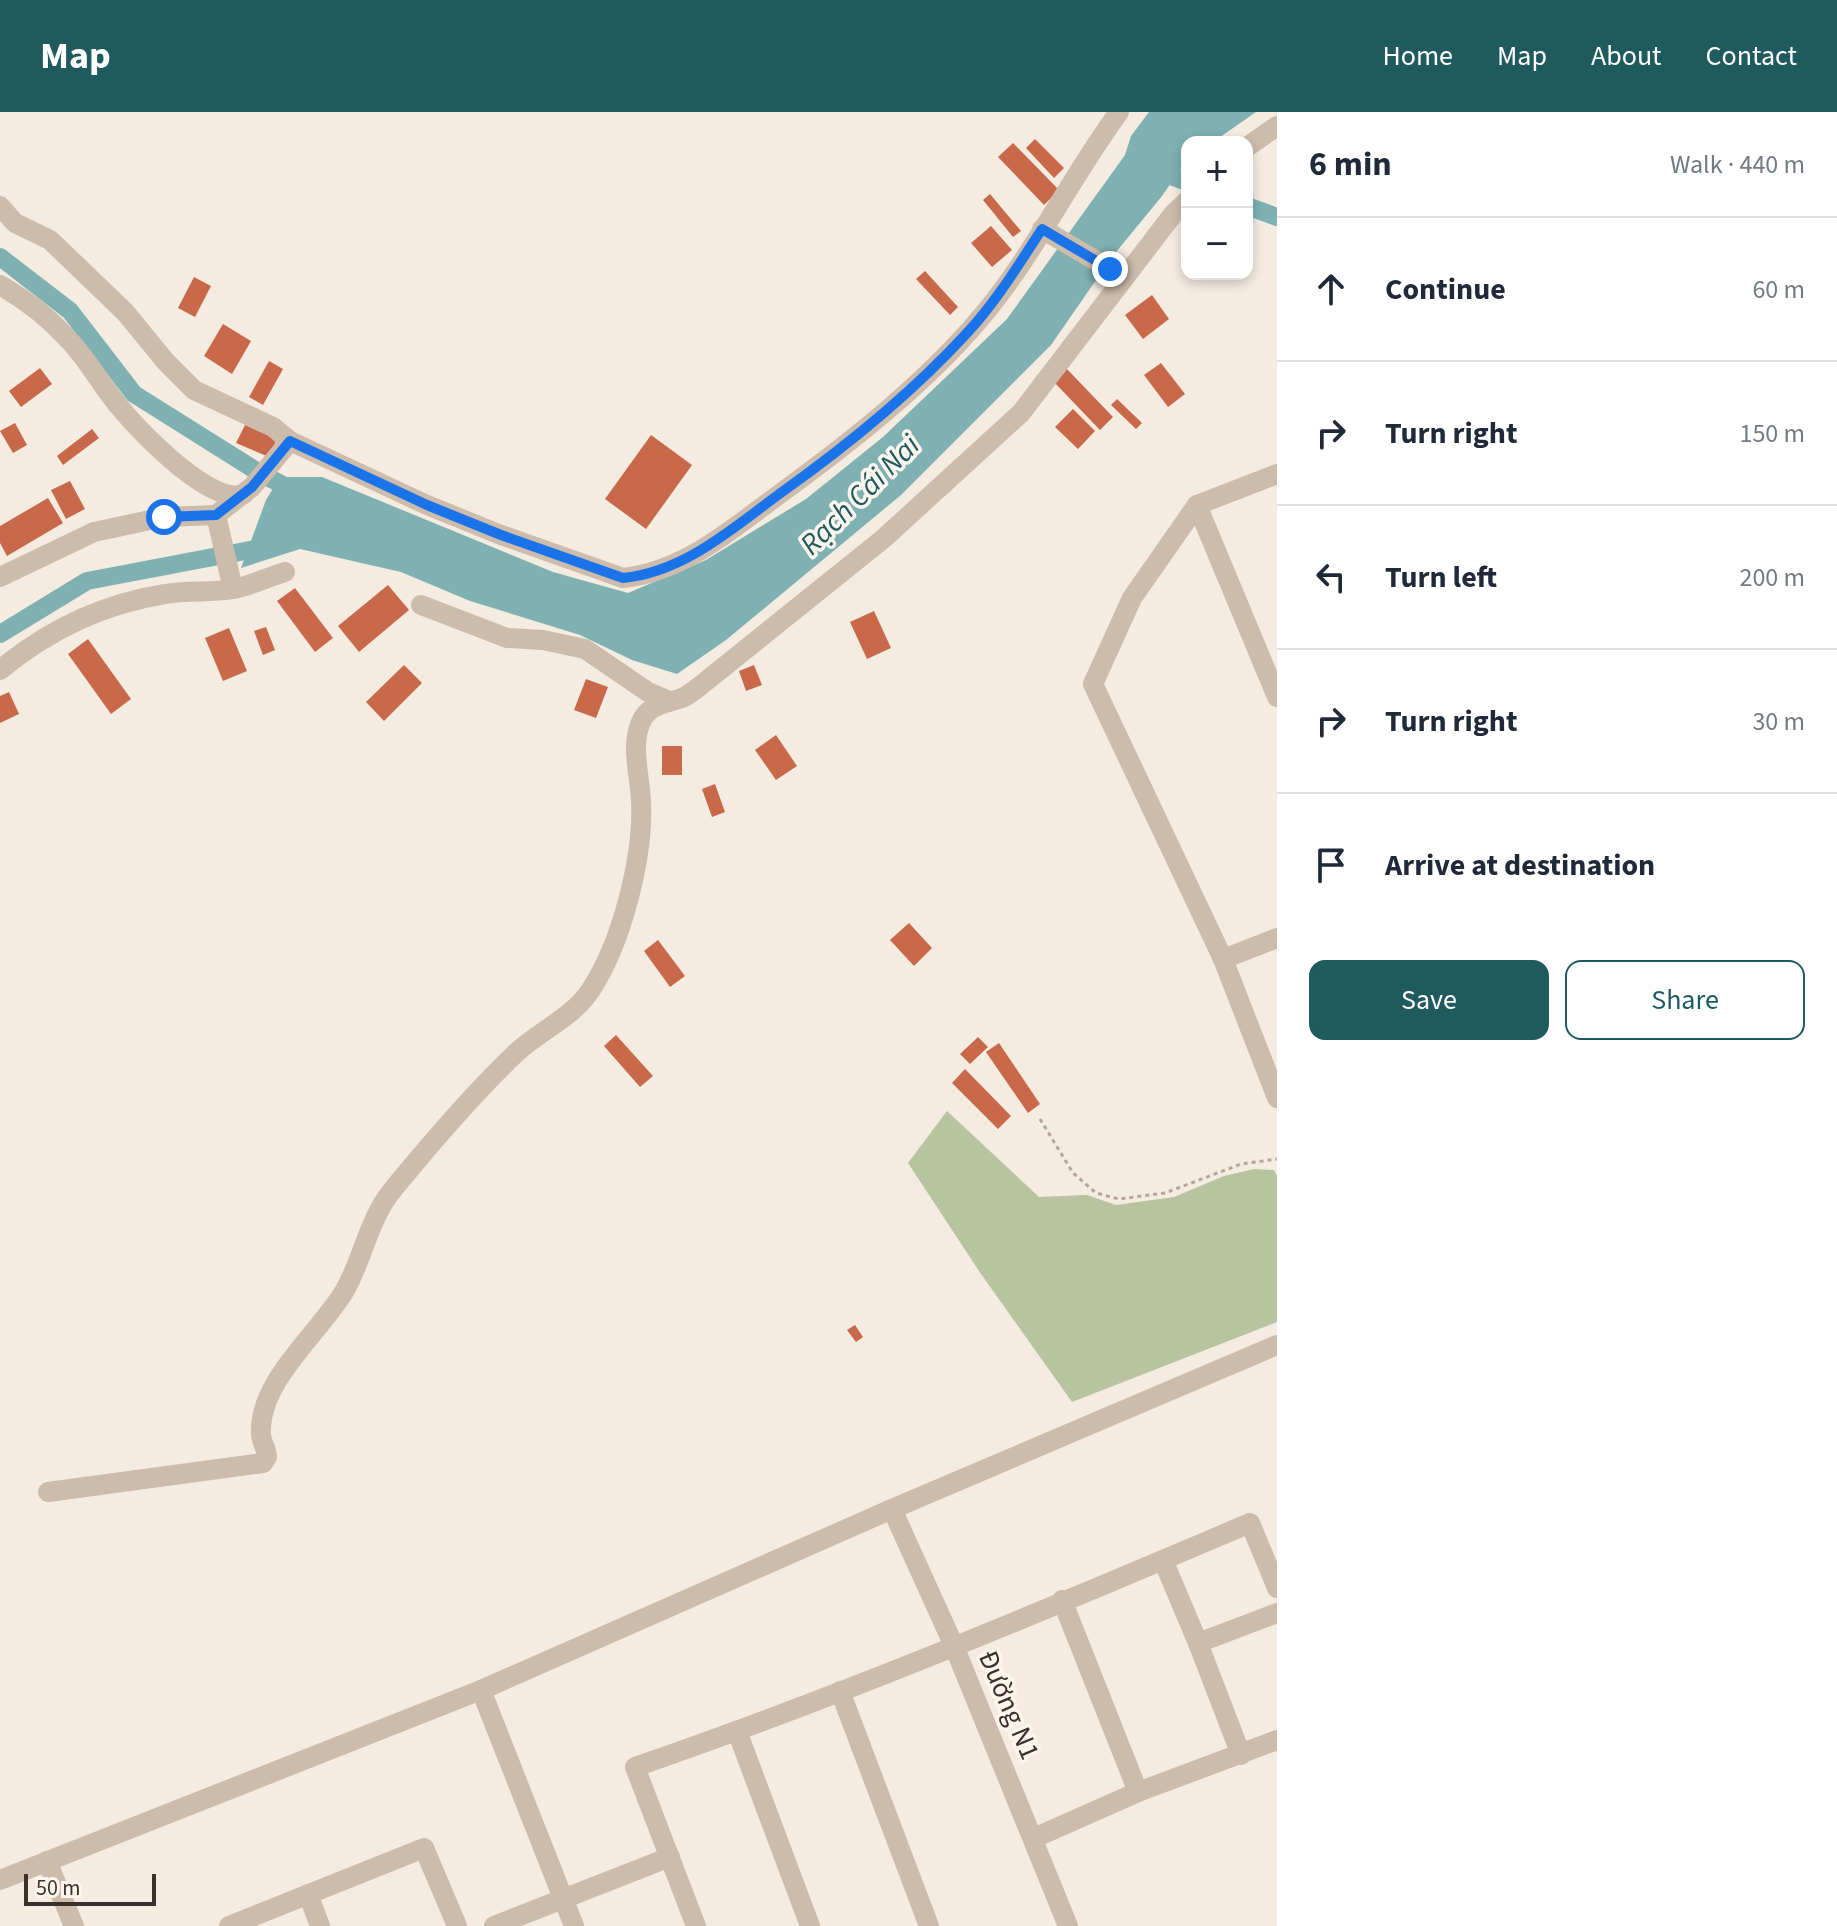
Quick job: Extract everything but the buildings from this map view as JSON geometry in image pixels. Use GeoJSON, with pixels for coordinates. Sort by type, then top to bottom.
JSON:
{"type":"FeatureCollection","features":[{"type":"Feature","properties":{"kind":"street"},"geometry":{"type":"LineString","coordinates":[[0,206],[15,223],[50,240],[61,250],[125,312],[166,362],[194,390],[273,427],[290,441],[427,505],[623,578],[644,576],[716,542],[871,424],[967,334],[1048,232],[1092,149],[1119,112]]}},
{"type":"Feature","properties":{"kind":"street"},"geometry":{"type":"LineString","coordinates":[[1253,143],[1277,126]]}},
{"type":"Feature","properties":{"kind":"street"},"geometry":{"type":"LineString","coordinates":[[48,1492],[263,1463],[267,1449],[261,1436],[271,1394],[281,1374],[345,1291],[381,1207],[443,1130],[517,1052],[567,1016],[587,996],[607,965],[621,931],[638,844],[641,802],[637,734],[648,710],[682,699],[700,686],[883,539],[1021,413],[1117,273],[1180,207]]}},
{"type":"Feature","properties":{"kind":"street"},"geometry":{"type":"LineString","coordinates":[[1048,232],[1117,273]]}},
{"type":"Feature","properties":{"kind":"street"},"geometry":{"type":"LineString","coordinates":[[0,285],[53,323],[69,339],[121,409],[163,451],[213,490],[237,497],[248,490]]}},
{"type":"Feature","properties":{"kind":"street"},"geometry":{"type":"LineString","coordinates":[[0,577],[94,532],[164,517],[218,520],[290,441]]}},
{"type":"Feature","properties":{"kind":"street"},"geometry":{"type":"LineString","coordinates":[[1277,474],[1197,505],[1132,598],[1093,684],[1223,959],[1277,1098]]}},
{"type":"Feature","properties":{"kind":"street"},"geometry":{"type":"LineString","coordinates":[[1197,505],[1268,649],[1277,697]]}},
{"type":"Feature","properties":{"kind":"street"},"geometry":{"type":"LineString","coordinates":[[218,520],[232,585]]}},
{"type":"Feature","properties":{"kind":"street"},"geometry":{"type":"LineString","coordinates":[[0,670],[58,629],[92,612],[166,594],[232,585],[285,572]]}},
{"type":"Feature","properties":{"kind":"street"},"geometry":{"type":"LineString","coordinates":[[421,605],[507,638],[543,640],[585,649],[640,686],[669,701]]}},
{"type":"Feature","properties":{"kind":"street"},"geometry":{"type":"LineString","coordinates":[[1223,959],[1277,938]]}},
{"type":"Feature","properties":{"kind":"street"},"geometry":{"type":"LineString","coordinates":[[0,1880],[481,1690],[892,1509],[1277,1345]]}},
{"type":"Feature","properties":{"kind":"street","name":"Đường N1"},"geometry":{"type":"LineString","coordinates":[[892,1509],[954,1646],[1068,1926]]}},
{"type":"Feature","properties":{"kind":"street"},"geometry":{"type":"LineString","coordinates":[[696,1926],[635,1767],[737,1731],[954,1646],[1250,1523],[1277,1588]]}},
{"type":"Feature","properties":{"kind":"street"},"geometry":{"type":"LineString","coordinates":[[1163,1560],[1241,1755]]}},
{"type":"Feature","properties":{"kind":"street"},"geometry":{"type":"LineString","coordinates":[[1062,1600],[1138,1792]]}},
{"type":"Feature","properties":{"kind":"street"},"geometry":{"type":"LineString","coordinates":[[1198,1643],[1277,1613]]}},
{"type":"Feature","properties":{"kind":"street"},"geometry":{"type":"LineString","coordinates":[[481,1690],[574,1926]]}},
{"type":"Feature","properties":{"kind":"street"},"geometry":{"type":"LineString","coordinates":[[840,1691],[929,1926]]}},
{"type":"Feature","properties":{"kind":"street"},"geometry":{"type":"LineString","coordinates":[[737,1731],[810,1926]]}},
{"type":"Feature","properties":{"kind":"street"},"geometry":{"type":"LineString","coordinates":[[1034,1838],[1138,1792],[1277,1740]]}},
{"type":"Feature","properties":{"kind":"street"},"geometry":{"type":"LineString","coordinates":[[229,1926],[424,1848],[457,1926]]}},
{"type":"Feature","properties":{"kind":"street"},"geometry":{"type":"LineString","coordinates":[[494,1926],[670,1857]]}},
{"type":"Feature","properties":{"kind":"street"},"geometry":{"type":"LineString","coordinates":[[47,1861],[74,1926]]}},
{"type":"Feature","properties":{"kind":"street"},"geometry":{"type":"LineString","coordinates":[[308,1894],[320,1926]]}},
{"type":"Feature","properties":{"kind":"path"},"geometry":{"type":"LineString","coordinates":[[1040,1119],[1073,1173],[1096,1193],[1119,1199],[1165,1193],[1241,1164],[1277,1159]]}},
{"type":"Feature","properties":{"kind":"green space"},"geometry":{"type":"Polygon","coordinates":[[[947,1111],[1039,1197],[1087,1195],[1116,1205],[1174,1197],[1224,1176],[1254,1169],[1274,1170],[1277,1176],[1277,1322],[1072,1402],[981,1274],[908,1163],[947,1111]]]}},
{"type":"Feature","properties":{"kind":"water","name":"Rạch Cái Nai"},"geometry":{"type":"Polygon","coordinates":[[[1149,112],[1256,112],[1222,136],[1181,136],[1181,169],[1112,257],[1051,345],[901,495],[726,640],[677,674],[632,660],[580,635],[470,601],[401,572],[300,549],[241,568],[266,500],[280,477],[322,477],[553,572],[628,593],[706,560],[806,499],[883,437],[1007,319],[1125,155],[1131,136],[1149,112]]]}},
{"type":"Feature","properties":{"kind":"waterway"},"geometry":{"type":"LineString","coordinates":[[1153,169],[1181,180]]}},
{"type":"Feature","properties":{"kind":"waterway"},"geometry":{"type":"LineString","coordinates":[[1252,208],[1277,217]]}},
{"type":"Feature","properties":{"kind":"waterway"},"geometry":{"type":"LineString","coordinates":[[0,257],[70,311],[134,394],[258,472],[298,493]]}},
{"type":"Feature","properties":{"kind":"waterway"},"geometry":{"type":"LineString","coordinates":[[0,634],[87,581],[271,546]]}},
{"type":"Feature","properties":{"kind":"route"},"geometry":{"type":"LineString","coordinates":[[164,517],[216,515],[252,487],[290,441],[427,505],[501,535],[623,578],[644,576],[716,542],[871,424],[967,334],[994,301],[1042,229],[1110,269]]}}]}
